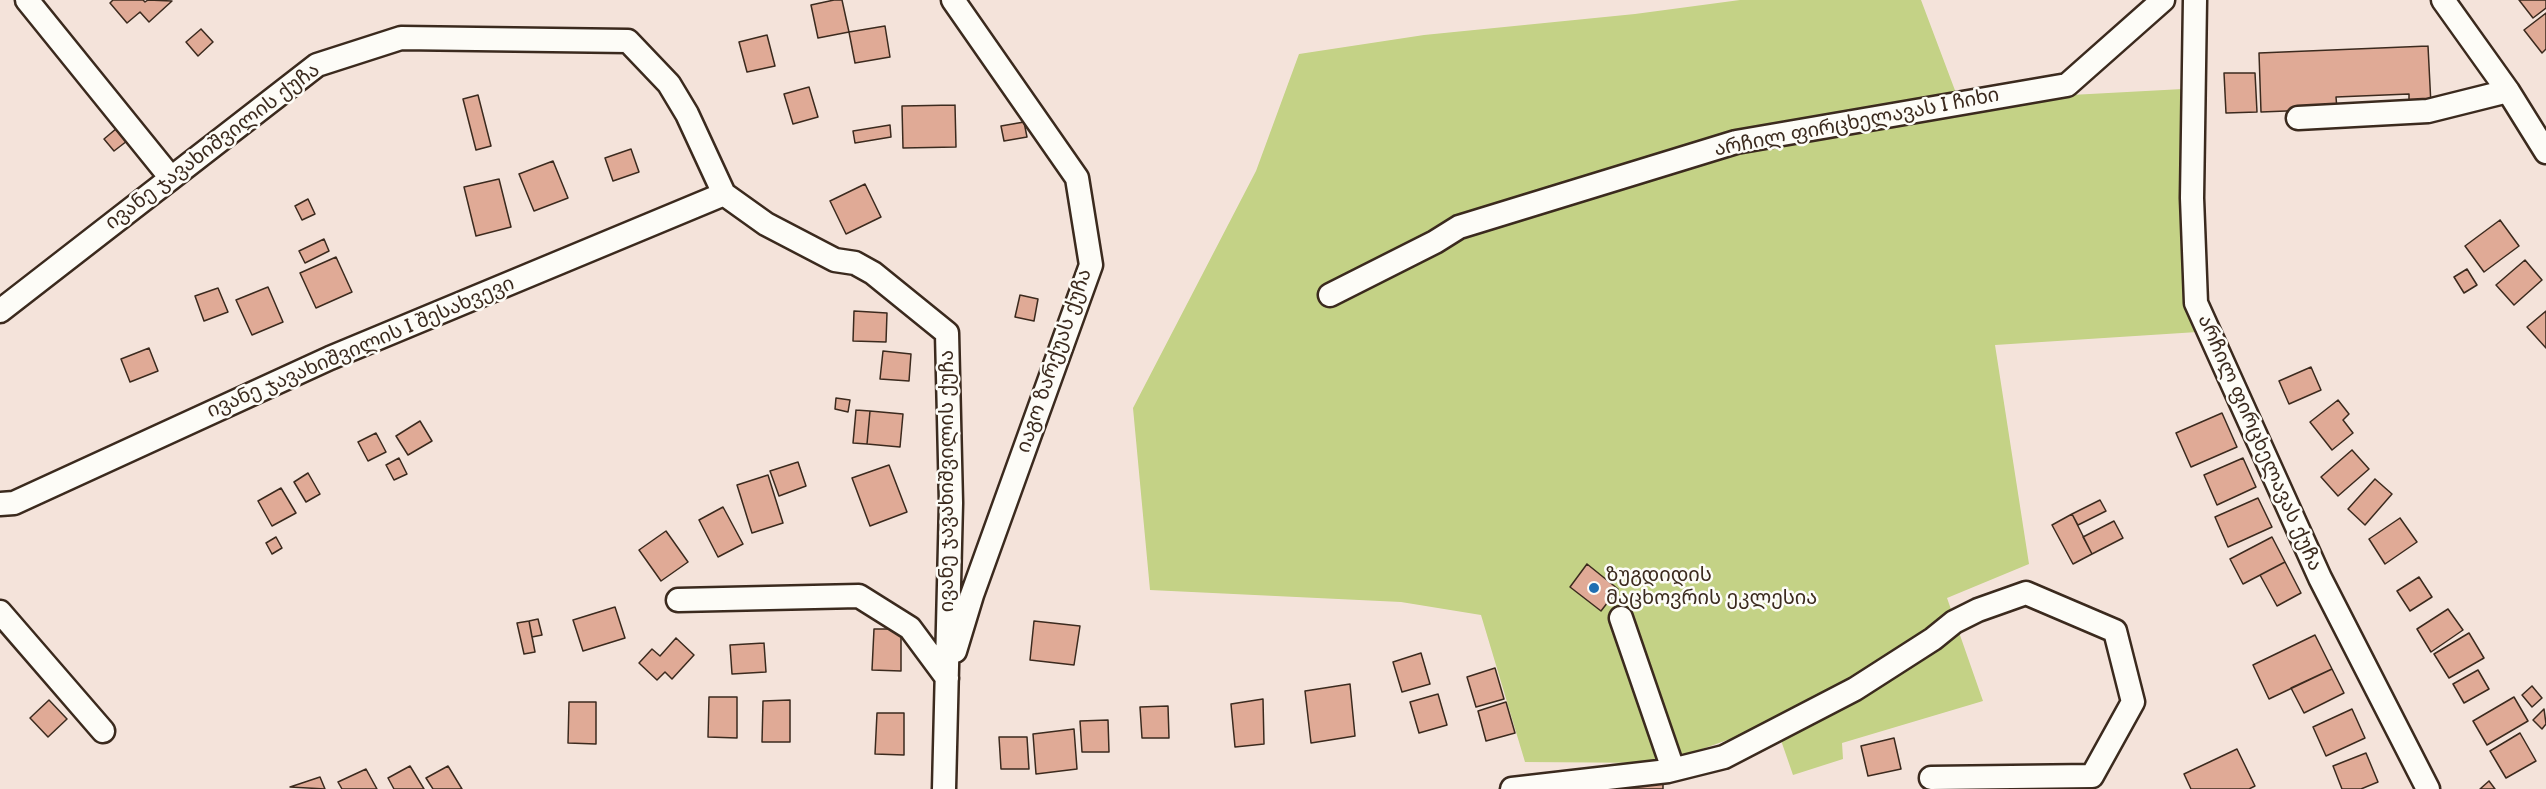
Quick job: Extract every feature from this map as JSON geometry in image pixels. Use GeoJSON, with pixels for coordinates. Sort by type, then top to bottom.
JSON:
{"type":"FeatureCollection","features":[{"type":"Feature","properties":{"kind":"street"},"geometry":{"type":"LineString","coordinates":[[27,0],[171,178]]}},
{"type":"Feature","properties":{"kind":"street","name":"იაგო ზარქუას ქუჩა"},"geometry":{"type":"LineString","coordinates":[[947,678],[972,595],[1091,265],[1077,178],[953,0]]}},
{"type":"Feature","properties":{"kind":"street","name":"არჩილ ფირცხელავას I ჩიხი"},"geometry":{"type":"LineString","coordinates":[[1330,295],[1435,242],[1459,227],[1736,142],[2067,85],[2163,0]]}},
{"type":"Feature","properties":{"kind":"street","name":"არჩილ ფირცხელავას ქუჩა"},"geometry":{"type":"LineString","coordinates":[[2196,0],[2192,198],[2196,303],[2320,578],[2427,789]]}},
{"type":"Feature","properties":{"kind":"street"},"geometry":{"type":"LineString","coordinates":[[2443,0],[2508,92],[2546,152]]}},
{"type":"Feature","properties":{"kind":"street","name":"ივანე ჯავახიშვილის ქუჩა"},"geometry":{"type":"LineString","coordinates":[[3,301],[245,123],[317,65],[401,38],[628,41],[669,84],[687,114],[724,194],[766,224],[835,260],[855,263],[873,273],[947,333],[951,503],[947,678]]}},
{"type":"Feature","properties":{"kind":"street"},"geometry":{"type":"LineString","coordinates":[[2298,118],[2428,111],[2508,92]]}},
{"type":"Feature","properties":{"kind":"street","name":"ივანე ჯავახიშვილის I შესახვევი"},"geometry":{"type":"LineString","coordinates":[[0,504],[14,503],[330,358],[724,194]]}},
{"type":"Feature","properties":{"kind":"street"},"geometry":{"type":"LineString","coordinates":[[1512,789],[1673,769],[1724,757],[1855,689],[1933,639],[1953,622],[1978,610],[2026,593],[2115,631],[2133,702],[2095,783],[1931,778]]}},
{"type":"Feature","properties":{"kind":"street"},"geometry":{"type":"LineString","coordinates":[[678,600],[859,596],[910,628],[947,678],[944,789]]}},
{"type":"Feature","properties":{"kind":"street"},"geometry":{"type":"LineString","coordinates":[[0,612],[103,731]]}},
{"type":"Feature","properties":{"kind":"street"},"geometry":{"type":"LineString","coordinates":[[1621,618],[1673,769]]}},
{"type":"Feature","properties":{"kind":"green space"},"geometry":{"type":"Polygon","coordinates":[[[1740,0],[1921,0],[1959,101],[2183,89],[2193,208],[2213,331],[1995,345],[2029,564],[1947,598],[1983,701],[1842,743],[1843,759],[1793,775],[1775,723],[1663,763],[1525,762],[1481,615],[1401,602],[1150,590],[1133,408],[1256,171],[1299,54],[1424,35],[1635,14],[1740,0]]]}},
{"type":"Feature","properties":{"kind":"building"},"geometry":{"type":"Polygon","coordinates":[[[113,0],[172,1],[149,22],[140,12],[127,23],[110,3],[113,0]]]}},
{"type":"Feature","properties":{"kind":"building"},"geometry":{"type":"Polygon","coordinates":[[[842,0],[849,32],[818,38],[811,5],[842,0]]]}},
{"type":"Feature","properties":{"kind":"building"},"geometry":{"type":"Polygon","coordinates":[[[2519,0],[2546,0],[2546,8],[2533,18],[2519,0]]]}},
{"type":"Feature","properties":{"kind":"building"},"geometry":{"type":"Polygon","coordinates":[[[2546,13],[2546,49],[2542,53],[2524,30],[2546,13]]]}},
{"type":"Feature","properties":{"kind":"building"},"geometry":{"type":"Polygon","coordinates":[[[885,26],[890,57],[855,63],[849,32],[885,26]]]}},
{"type":"Feature","properties":{"kind":"building"},"geometry":{"type":"Polygon","coordinates":[[[201,29],[213,42],[198,56],[186,42],[201,29]]]}},
{"type":"Feature","properties":{"kind":"building"},"geometry":{"type":"Polygon","coordinates":[[[767,35],[775,66],[747,72],[739,42],[767,35]]]}},
{"type":"Feature","properties":{"kind":"building"},"geometry":{"type":"Polygon","coordinates":[[[2428,46],[2431,105],[2409,106],[2409,94],[2336,97],[2337,109],[2261,112],[2259,53],[2428,46]]]}},
{"type":"Feature","properties":{"kind":"building"},"geometry":{"type":"Polygon","coordinates":[[[2224,73],[2255,73],[2257,112],[2226,113],[2224,73]]]}},
{"type":"Feature","properties":{"kind":"building"},"geometry":{"type":"Polygon","coordinates":[[[809,87],[818,117],[793,124],[784,94],[809,87]]]}},
{"type":"Feature","properties":{"kind":"building"},"geometry":{"type":"Polygon","coordinates":[[[478,95],[491,146],[476,150],[463,99],[478,95]]]}},
{"type":"Feature","properties":{"kind":"building"},"geometry":{"type":"Polygon","coordinates":[[[955,105],[956,147],[903,148],[902,106],[955,105]]]}},
{"type":"Feature","properties":{"kind":"building"},"geometry":{"type":"Polygon","coordinates":[[[1024,122],[1027,137],[1004,141],[1001,126],[1024,122]]]}},
{"type":"Feature","properties":{"kind":"building"},"geometry":{"type":"Polygon","coordinates":[[[890,125],[891,137],[855,143],[853,131],[890,125]]]}},
{"type":"Feature","properties":{"kind":"building"},"geometry":{"type":"Polygon","coordinates":[[[117,128],[127,141],[114,151],[104,139],[117,128]]]}},
{"type":"Feature","properties":{"kind":"building"},"geometry":{"type":"Polygon","coordinates":[[[631,149],[639,172],[613,181],[605,158],[631,149]]]}},
{"type":"Feature","properties":{"kind":"building"},"geometry":{"type":"Polygon","coordinates":[[[553,161],[568,198],[534,211],[519,174],[553,161]]]}},
{"type":"Feature","properties":{"kind":"building"},"geometry":{"type":"Polygon","coordinates":[[[499,179],[511,227],[476,236],[464,187],[499,179]]]}},
{"type":"Feature","properties":{"kind":"building"},"geometry":{"type":"Polygon","coordinates":[[[865,184],[881,217],[846,234],[830,201],[865,184]]]}},
{"type":"Feature","properties":{"kind":"building"},"geometry":{"type":"Polygon","coordinates":[[[308,199],[315,214],[302,220],[295,206],[308,199]]]}},
{"type":"Feature","properties":{"kind":"building"},"geometry":{"type":"Polygon","coordinates":[[[2500,220],[2519,246],[2484,272],[2465,246],[2500,220]]]}},
{"type":"Feature","properties":{"kind":"building"},"geometry":{"type":"Polygon","coordinates":[[[324,239],[329,251],[305,263],[299,251],[324,239]]]}},
{"type":"Feature","properties":{"kind":"building"},"geometry":{"type":"Polygon","coordinates":[[[336,257],[352,292],[316,308],[300,273],[336,257]]]}},
{"type":"Feature","properties":{"kind":"building"},"geometry":{"type":"Polygon","coordinates":[[[2525,260],[2542,280],[2514,305],[2496,285],[2525,260]]]}},
{"type":"Feature","properties":{"kind":"building"},"geometry":{"type":"Polygon","coordinates":[[[2467,269],[2477,285],[2464,293],[2454,277],[2467,269]]]}},
{"type":"Feature","properties":{"kind":"building"},"geometry":{"type":"Polygon","coordinates":[[[268,287],[283,322],[252,335],[236,300],[268,287]]]}},
{"type":"Feature","properties":{"kind":"building"},"geometry":{"type":"Polygon","coordinates":[[[218,288],[228,312],[204,321],[195,296],[218,288]]]}},
{"type":"Feature","properties":{"kind":"building"},"geometry":{"type":"Polygon","coordinates":[[[1020,295],[1038,299],[1034,321],[1015,317],[1020,295]]]}},
{"type":"Feature","properties":{"kind":"building"},"geometry":{"type":"Polygon","coordinates":[[[854,311],[887,313],[886,342],[853,341],[854,311]]]}},
{"type":"Feature","properties":{"kind":"building"},"geometry":{"type":"Polygon","coordinates":[[[2546,311],[2546,348],[2527,327],[2546,311]]]}},
{"type":"Feature","properties":{"kind":"building"},"geometry":{"type":"Polygon","coordinates":[[[149,348],[158,371],[130,382],[121,359],[149,348]]]}},
{"type":"Feature","properties":{"kind":"building"},"geometry":{"type":"Polygon","coordinates":[[[883,351],[911,354],[909,381],[880,379],[883,351]]]}},
{"type":"Feature","properties":{"kind":"building"},"geometry":{"type":"Polygon","coordinates":[[[2311,367],[2321,390],[2289,404],[2279,381],[2311,367]]]}},
{"type":"Feature","properties":{"kind":"building"},"geometry":{"type":"Polygon","coordinates":[[[836,398],[850,400],[848,412],[835,409],[836,398]]]}},
{"type":"Feature","properties":{"kind":"building"},"geometry":{"type":"Polygon","coordinates":[[[2338,400],[2349,414],[2343,420],[2353,433],[2332,450],[2310,422],[2338,400]]]}},
{"type":"Feature","properties":{"kind":"building"},"geometry":{"type":"Polygon","coordinates":[[[856,410],[870,411],[867,444],[853,443],[856,410]]]}},
{"type":"Feature","properties":{"kind":"building"},"geometry":{"type":"Polygon","coordinates":[[[870,411],[903,414],[900,447],[867,444],[870,411]]]}},
{"type":"Feature","properties":{"kind":"building"},"geometry":{"type":"Polygon","coordinates":[[[2222,413],[2237,447],[2191,467],[2176,433],[2222,413]]]}},
{"type":"Feature","properties":{"kind":"building"},"geometry":{"type":"Polygon","coordinates":[[[420,421],[432,441],[408,455],[396,436],[420,421]]]}},
{"type":"Feature","properties":{"kind":"building"},"geometry":{"type":"Polygon","coordinates":[[[376,433],[386,452],[368,461],[358,442],[376,433]]]}},
{"type":"Feature","properties":{"kind":"building"},"geometry":{"type":"Polygon","coordinates":[[[2352,450],[2369,469],[2338,496],[2321,477],[2352,450]]]}},
{"type":"Feature","properties":{"kind":"building"},"geometry":{"type":"Polygon","coordinates":[[[399,458],[407,474],[394,480],[386,465],[399,458]]]}},
{"type":"Feature","properties":{"kind":"building"},"geometry":{"type":"Polygon","coordinates":[[[2243,458],[2256,487],[2217,505],[2204,475],[2243,458]]]}},
{"type":"Feature","properties":{"kind":"building"},"geometry":{"type":"Polygon","coordinates":[[[798,462],[806,486],[779,496],[770,471],[798,462]]]}},
{"type":"Feature","properties":{"kind":"building"},"geometry":{"type":"Polygon","coordinates":[[[889,465],[907,512],[870,526],[852,478],[889,465]]]}},
{"type":"Feature","properties":{"kind":"building"},"geometry":{"type":"Polygon","coordinates":[[[308,473],[320,494],[306,502],[294,482],[308,473]]]}},
{"type":"Feature","properties":{"kind":"building"},"geometry":{"type":"Polygon","coordinates":[[[768,475],[783,523],[752,533],[737,485],[768,475]]]}},
{"type":"Feature","properties":{"kind":"building"},"geometry":{"type":"Polygon","coordinates":[[[2375,479],[2392,494],[2365,525],[2348,509],[2375,479]]]}},
{"type":"Feature","properties":{"kind":"building"},"geometry":{"type":"Polygon","coordinates":[[[281,488],[296,513],[272,526],[258,501],[281,488]]]}},
{"type":"Feature","properties":{"kind":"building"},"geometry":{"type":"Polygon","coordinates":[[[2258,498],[2272,527],[2228,547],[2215,517],[2258,498]]]}},
{"type":"Feature","properties":{"kind":"building"},"geometry":{"type":"Polygon","coordinates":[[[2100,500],[2106,511],[2078,525],[2072,514],[2100,500]]]}},
{"type":"Feature","properties":{"kind":"building"},"geometry":{"type":"Polygon","coordinates":[[[723,507],[743,544],[718,557],[699,520],[723,507]]]}},
{"type":"Feature","properties":{"kind":"building"},"geometry":{"type":"Polygon","coordinates":[[[2072,514],[2092,554],[2073,564],[2052,525],[2072,514]]]}},
{"type":"Feature","properties":{"kind":"building"},"geometry":{"type":"Polygon","coordinates":[[[2400,518],[2417,542],[2385,564],[2369,539],[2400,518]]]}},
{"type":"Feature","properties":{"kind":"building"},"geometry":{"type":"Polygon","coordinates":[[[2114,521],[2123,538],[2092,554],[2083,537],[2114,521]]]}},
{"type":"Feature","properties":{"kind":"building"},"geometry":{"type":"Polygon","coordinates":[[[666,531],[688,562],[661,581],[639,550],[666,531]]]}},
{"type":"Feature","properties":{"kind":"building"},"geometry":{"type":"Polygon","coordinates":[[[276,537],[282,548],[272,554],[266,543],[276,537]]]}},
{"type":"Feature","properties":{"kind":"building"},"geometry":{"type":"Polygon","coordinates":[[[2272,537],[2285,562],[2243,584],[2230,559],[2272,537]]]}},
{"type":"Feature","properties":{"kind":"building"},"geometry":{"type":"Polygon","coordinates":[[[2285,562],[2301,593],[2277,606],[2260,575],[2285,562]]]}},
{"type":"Feature","properties":{"kind":"building","name":"ზუგდიდის მაცხოვრის ეკლესია"},"geometry":{"type":"Polygon","coordinates":[[[1587,564],[1618,589],[1601,611],[1570,587],[1587,564]]]}},
{"type":"Feature","properties":{"kind":"building"},"geometry":{"type":"Polygon","coordinates":[[[2419,577],[2432,597],[2410,611],[2397,591],[2419,577]]]}},
{"type":"Feature","properties":{"kind":"building"},"geometry":{"type":"Polygon","coordinates":[[[615,607],[625,638],[583,651],[573,620],[615,607]]]}},
{"type":"Feature","properties":{"kind":"building"},"geometry":{"type":"Polygon","coordinates":[[[2448,609],[2463,630],[2431,652],[2417,629],[2448,609]]]}},
{"type":"Feature","properties":{"kind":"building"},"geometry":{"type":"Polygon","coordinates":[[[538,619],[542,635],[532,637],[529,621],[538,619]]]}},
{"type":"Feature","properties":{"kind":"building"},"geometry":{"type":"Polygon","coordinates":[[[529,621],[535,652],[524,654],[517,623],[529,621]]]}},
{"type":"Feature","properties":{"kind":"building"},"geometry":{"type":"Polygon","coordinates":[[[1034,621],[1080,626],[1074,665],[1030,660],[1034,621]]]}},
{"type":"Feature","properties":{"kind":"building"},"geometry":{"type":"Polygon","coordinates":[[[874,629],[901,629],[901,671],[872,670],[874,629]]]}},
{"type":"Feature","properties":{"kind":"building"},"geometry":{"type":"Polygon","coordinates":[[[2469,633],[2484,658],[2449,678],[2434,654],[2469,633]]]}},
{"type":"Feature","properties":{"kind":"building"},"geometry":{"type":"Polygon","coordinates":[[[2315,635],[2332,669],[2269,699],[2253,665],[2315,635]]]}},
{"type":"Feature","properties":{"kind":"building"},"geometry":{"type":"Polygon","coordinates":[[[676,638],[694,655],[672,679],[665,672],[657,680],[639,663],[652,649],[660,656],[676,638]]]}},
{"type":"Feature","properties":{"kind":"building"},"geometry":{"type":"Polygon","coordinates":[[[764,643],[766,672],[732,674],[730,645],[764,643]]]}},
{"type":"Feature","properties":{"kind":"building"},"geometry":{"type":"Polygon","coordinates":[[[1421,653],[1430,684],[1402,692],[1393,662],[1421,653]]]}},
{"type":"Feature","properties":{"kind":"building"},"geometry":{"type":"Polygon","coordinates":[[[1495,668],[1504,699],[1476,707],[1467,677],[1495,668]]]}},
{"type":"Feature","properties":{"kind":"building"},"geometry":{"type":"Polygon","coordinates":[[[2332,669],[2344,693],[2304,713],[2291,688],[2332,669]]]}},
{"type":"Feature","properties":{"kind":"building"},"geometry":{"type":"Polygon","coordinates":[[[2478,670],[2489,689],[2464,703],[2453,684],[2478,670]]]}},
{"type":"Feature","properties":{"kind":"building"},"geometry":{"type":"Polygon","coordinates":[[[1350,684],[1355,736],[1311,743],[1305,691],[1350,684]]]}},
{"type":"Feature","properties":{"kind":"building"},"geometry":{"type":"Polygon","coordinates":[[[2532,686],[2542,698],[2532,707],[2522,695],[2532,686]]]}},
{"type":"Feature","properties":{"kind":"building"},"geometry":{"type":"Polygon","coordinates":[[[1438,694],[1447,725],[1419,733],[1410,702],[1438,694]]]}},
{"type":"Feature","properties":{"kind":"building"},"geometry":{"type":"Polygon","coordinates":[[[709,697],[737,697],[737,738],[708,737],[709,697]]]}},
{"type":"Feature","properties":{"kind":"building"},"geometry":{"type":"Polygon","coordinates":[[[2514,697],[2528,721],[2487,745],[2473,721],[2514,697]]]}},
{"type":"Feature","properties":{"kind":"building"},"geometry":{"type":"Polygon","coordinates":[[[1263,699],[1264,744],[1235,747],[1231,704],[1263,699]]]}},
{"type":"Feature","properties":{"kind":"building"},"geometry":{"type":"Polygon","coordinates":[[[49,700],[67,719],[48,737],[30,718],[49,700]]]}},
{"type":"Feature","properties":{"kind":"building"},"geometry":{"type":"Polygon","coordinates":[[[790,700],[790,742],[762,742],[763,701],[790,700]]]}},
{"type":"Feature","properties":{"kind":"building"},"geometry":{"type":"Polygon","coordinates":[[[569,702],[596,702],[596,744],[568,743],[569,702]]]}},
{"type":"Feature","properties":{"kind":"building"},"geometry":{"type":"Polygon","coordinates":[[[1506,702],[1515,733],[1486,741],[1478,711],[1506,702]]]}},
{"type":"Feature","properties":{"kind":"building"},"geometry":{"type":"Polygon","coordinates":[[[1168,706],[1169,738],[1142,738],[1140,707],[1168,706]]]}},
{"type":"Feature","properties":{"kind":"building"},"geometry":{"type":"Polygon","coordinates":[[[2352,709],[2365,738],[2326,756],[2313,727],[2352,709]]]}},
{"type":"Feature","properties":{"kind":"building"},"geometry":{"type":"Polygon","coordinates":[[[2544,709],[2546,724],[2542,729],[2533,720],[2544,709]]]}},
{"type":"Feature","properties":{"kind":"building"},"geometry":{"type":"Polygon","coordinates":[[[877,713],[904,713],[904,755],[875,754],[877,713]]]}},
{"type":"Feature","properties":{"kind":"building"},"geometry":{"type":"Polygon","coordinates":[[[1108,720],[1109,752],[1082,752],[1080,721],[1108,720]]]}},
{"type":"Feature","properties":{"kind":"building"},"geometry":{"type":"Polygon","coordinates":[[[1074,729],[1077,769],[1036,774],[1033,734],[1074,729]]]}},
{"type":"Feature","properties":{"kind":"building"},"geometry":{"type":"Polygon","coordinates":[[[2520,733],[2536,761],[2506,778],[2490,751],[2520,733]]]}},
{"type":"Feature","properties":{"kind":"building"},"geometry":{"type":"Polygon","coordinates":[[[999,737],[1027,737],[1029,769],[1001,769],[999,737]]]}},
{"type":"Feature","properties":{"kind":"building"},"geometry":{"type":"Polygon","coordinates":[[[1894,738],[1901,769],[1868,776],[1861,746],[1894,738]]]}},
{"type":"Feature","properties":{"kind":"building"},"geometry":{"type":"Polygon","coordinates":[[[2237,749],[2255,786],[2249,789],[2191,789],[2184,774],[2237,749]]]}},
{"type":"Feature","properties":{"kind":"building"},"geometry":{"type":"Polygon","coordinates":[[[2366,753],[2378,782],[2361,789],[2342,789],[2333,766],[2366,753]]]}},
{"type":"Feature","properties":{"kind":"building"},"geometry":{"type":"Polygon","coordinates":[[[410,766],[424,789],[394,789],[388,778],[410,766]]]}},
{"type":"Feature","properties":{"kind":"building"},"geometry":{"type":"Polygon","coordinates":[[[448,766],[462,789],[433,789],[426,778],[448,766]]]}},
{"type":"Feature","properties":{"kind":"building"},"geometry":{"type":"Polygon","coordinates":[[[366,769],[377,789],[342,789],[338,782],[366,769]]]}},
{"type":"Feature","properties":{"kind":"building"},"geometry":{"type":"Polygon","coordinates":[[[1627,775],[1663,775],[1663,789],[1627,789],[1627,775]]]}},
{"type":"Feature","properties":{"kind":"building"},"geometry":{"type":"Polygon","coordinates":[[[320,777],[325,789],[290,787],[320,777]]]}},
{"type":"Feature","properties":{"kind":"building"},"geometry":{"type":"Polygon","coordinates":[[[2489,781],[2495,789],[2480,789],[2489,781]]]}},
{"type":"Feature","properties":{"kind":"place","name":"ზუგდიდის მაცხოვრის ეკლესია"},"geometry":{"type":"Point","coordinates":[1594,588]}}]}
